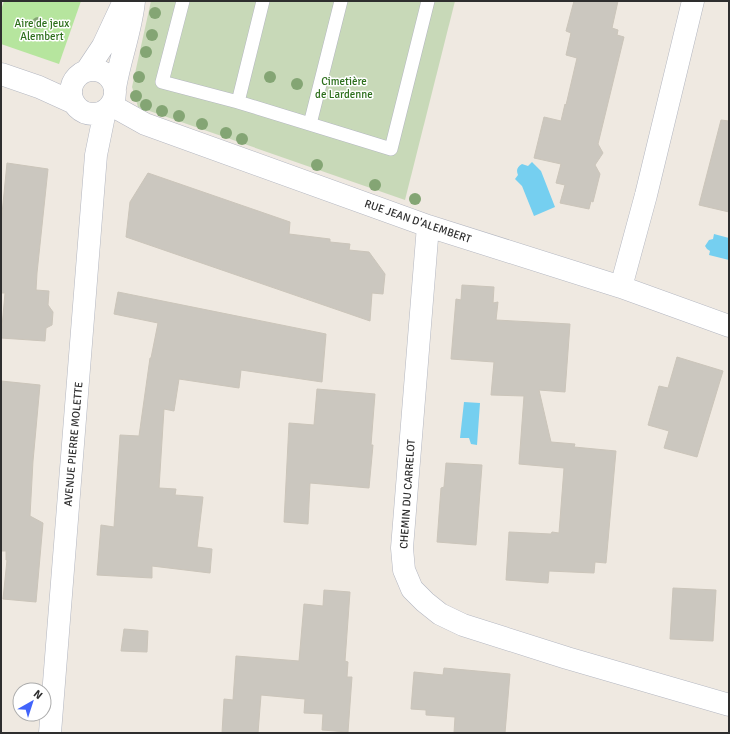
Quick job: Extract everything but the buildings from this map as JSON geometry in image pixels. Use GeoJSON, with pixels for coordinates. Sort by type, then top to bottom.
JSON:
{"type":"FeatureCollection","features":[{"type":"Feature","properties":{"kind":"street","name":"AVENUE PIERRE MOLETTE"},"geometry":{"type":"LineString","coordinates":[[96,155],[86,119],[70,96],[70,90],[103,46],[124,1]]}},
{"type":"Feature","properties":{"kind":"street","name":"AVENUE PIERRE MOLETTE"},"geometry":{"type":"LineString","coordinates":[[50,733],[96,155],[132,18],[134,1]]}},
{"type":"Feature","properties":{"kind":"street"},"geometry":{"type":"LineString","coordinates":[[621,287],[646,195],[693,1]]}},
{"type":"Feature","properties":{"kind":"street"},"geometry":{"type":"LineString","coordinates":[[1,74],[39,87],[88,114],[100,114],[111,101],[109,77],[99,70],[93,70],[39,87]]}},
{"type":"Feature","properties":{"kind":"street","name":"RUE JEAN D'ALEMBERT"},"geometry":{"type":"LineString","coordinates":[[111,101],[145,124],[428,226],[621,287],[729,326]]}},
{"type":"Feature","properties":{"kind":"street","name":"CHEMIN DU CARRELOT"},"geometry":{"type":"LineString","coordinates":[[428,226],[402,548],[404,570],[412,589],[440,614],[463,625],[567,658],[729,705]]}},
{"type":"Feature","properties":{"kind":"lane"},"geometry":{"type":"LineString","coordinates":[[183,1],[162,82],[238,102],[391,149],[428,1]]}},
{"type":"Feature","properties":{"kind":"lane"},"geometry":{"type":"LineString","coordinates":[[238,102],[263,1]]}},
{"type":"Feature","properties":{"kind":"lane"},"geometry":{"type":"LineString","coordinates":[[310,124],[341,1]]}},
{"type":"Feature","properties":{"kind":"green space","name":"Aire de jeux Alembert"},"geometry":{"type":"Polygon","coordinates":[[[4,1],[81,1],[59,64],[1,44],[1,10],[4,1]]]}},
{"type":"Feature","properties":{"kind":"green space","name":"Cimetière de Lardenne"},"geometry":{"type":"Polygon","coordinates":[[[151,1],[455,1],[405,200],[138,107],[132,87],[151,1]]]}},
{"type":"Feature","properties":{"kind":"water"},"geometry":{"type":"Polygon","coordinates":[[[532,162],[541,171],[555,207],[534,216],[522,186],[515,179],[518,175],[517,170],[519,166],[522,164],[528,166],[532,162]]]}},
{"type":"Feature","properties":{"kind":"water"},"geometry":{"type":"Polygon","coordinates":[[[714,234],[729,238],[729,260],[709,255],[710,251],[705,246],[709,240],[713,239],[714,234]]]}},
{"type":"Feature","properties":{"kind":"water"},"geometry":{"type":"Polygon","coordinates":[[[464,402],[480,403],[477,445],[471,444],[469,438],[460,438],[464,402]]]}}]}
